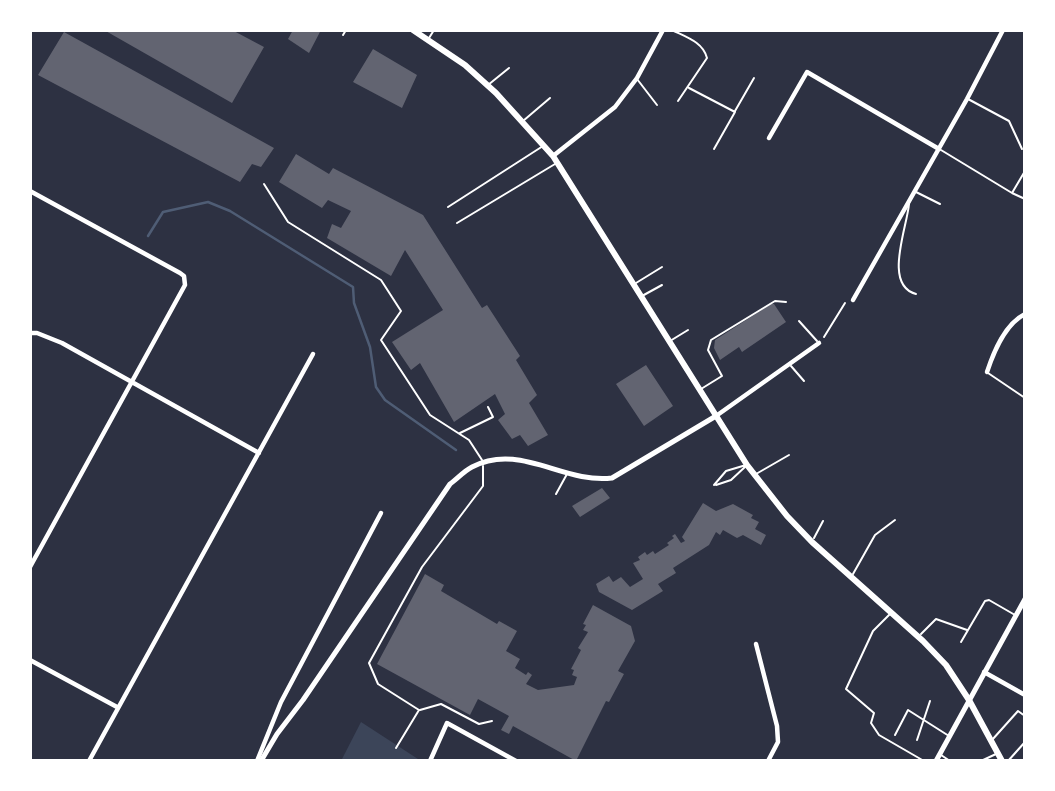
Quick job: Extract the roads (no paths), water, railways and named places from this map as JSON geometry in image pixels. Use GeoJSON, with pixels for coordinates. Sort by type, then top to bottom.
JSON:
{"type":"FeatureCollection","features":[{"type":"Feature","properties":{"kind":"main road"},"geometry":{"type":"LineString","coordinates":[[413,30],[465,65],[487,85],[555,160],[754,475],[812,542],[946,665],[969,700],[1002,761]]}},
{"type":"Feature","properties":{"kind":"street"},"geometry":{"type":"LineString","coordinates":[[555,160],[615,107],[636,78],[663,30]]}},
{"type":"Feature","properties":{"kind":"street"},"geometry":{"type":"LineString","coordinates":[[853,300],[1003,30]]}},
{"type":"Feature","properties":{"kind":"street"},"geometry":{"type":"LineString","coordinates":[[769,138],[807,72],[939,149]]}},
{"type":"Feature","properties":{"kind":"street"},"geometry":{"type":"LineString","coordinates":[[30,191],[184,275],[185,285],[30,567]]}},
{"type":"Feature","properties":{"kind":"street"},"geometry":{"type":"LineString","coordinates":[[986,372],[1011,324],[1025,314]]}},
{"type":"Feature","properties":{"kind":"street"},"geometry":{"type":"LineString","coordinates":[[30,333],[62,343],[260,453]]}},
{"type":"Feature","properties":{"kind":"street"},"geometry":{"type":"LineString","coordinates":[[259,761],[450,484],[471,468],[509,458],[533,461],[594,480],[612,478],[716,416],[819,343]]}},
{"type":"Feature","properties":{"kind":"street"},"geometry":{"type":"LineString","coordinates":[[89,761],[313,354]]}},
{"type":"Feature","properties":{"kind":"street"},"geometry":{"type":"LineString","coordinates":[[259,761],[281,702],[381,513]]}},
{"type":"Feature","properties":{"kind":"street"},"geometry":{"type":"LineString","coordinates":[[938,758],[1025,599]]}},
{"type":"Feature","properties":{"kind":"street"},"geometry":{"type":"LineString","coordinates":[[756,644],[777,726],[778,743],[768,761]]}},
{"type":"Feature","properties":{"kind":"street"},"geometry":{"type":"LineString","coordinates":[[30,660],[117,707]]}},
{"type":"Feature","properties":{"kind":"street"},"geometry":{"type":"LineString","coordinates":[[984,672],[1025,695]]}},
{"type":"Feature","properties":{"kind":"street"},"geometry":{"type":"LineString","coordinates":[[430,761],[447,723],[516,761]]}},
{"type":"Feature","properties":{"kind":"lane"},"geometry":{"type":"LineString","coordinates":[[343,35],[346,30]]}},
{"type":"Feature","properties":{"kind":"lane"},"geometry":{"type":"LineString","coordinates":[[428,39],[434,30]]}},
{"type":"Feature","properties":{"kind":"lane"},"geometry":{"type":"LineString","coordinates":[[672,30],[705,50],[707,58],[678,101]]}},
{"type":"Feature","properties":{"kind":"lane"},"geometry":{"type":"LineString","coordinates":[[487,85],[509,68]]}},
{"type":"Feature","properties":{"kind":"lane"},"geometry":{"type":"LineString","coordinates":[[636,78],[657,105]]}},
{"type":"Feature","properties":{"kind":"lane"},"geometry":{"type":"LineString","coordinates":[[714,149],[754,78]]}},
{"type":"Feature","properties":{"kind":"lane"},"geometry":{"type":"LineString","coordinates":[[688,87],[735,112]]}},
{"type":"Feature","properties":{"kind":"lane"},"geometry":{"type":"LineString","coordinates":[[522,121],[550,98]]}},
{"type":"Feature","properties":{"kind":"lane"},"geometry":{"type":"LineString","coordinates":[[967,99],[1009,121],[1021,149]]}},
{"type":"Feature","properties":{"kind":"lane"},"geometry":{"type":"LineString","coordinates":[[448,207],[543,146]]}},
{"type":"Feature","properties":{"kind":"lane"},"geometry":{"type":"LineString","coordinates":[[939,149],[1025,200]]}},
{"type":"Feature","properties":{"kind":"lane"},"geometry":{"type":"LineString","coordinates":[[457,223],[555,160]]}},
{"type":"Feature","properties":{"kind":"lane"},"geometry":{"type":"LineString","coordinates":[[1012,193],[1025,171]]}},
{"type":"Feature","properties":{"kind":"lane"},"geometry":{"type":"LineString","coordinates":[[264,184],[288,222],[382,280],[401,311],[381,340],[429,415],[469,440],[483,463],[483,486],[422,567],[369,663],[378,684],[419,710]]}},
{"type":"Feature","properties":{"kind":"lane"},"geometry":{"type":"LineString","coordinates":[[915,192],[940,204]]}},
{"type":"Feature","properties":{"kind":"lane"},"geometry":{"type":"LineString","coordinates":[[909,203],[898,266],[901,282],[912,293],[916,293]]}},
{"type":"Feature","properties":{"kind":"lane"},"geometry":{"type":"LineString","coordinates":[[633,284],[662,267]]}},
{"type":"Feature","properties":{"kind":"lane"},"geometry":{"type":"LineString","coordinates":[[641,297],[662,285]]}},
{"type":"Feature","properties":{"kind":"lane"},"geometry":{"type":"LineString","coordinates":[[700,390],[722,376],[708,350],[711,340],[775,301],[786,302]]}},
{"type":"Feature","properties":{"kind":"lane"},"geometry":{"type":"LineString","coordinates":[[799,321],[819,343]]}},
{"type":"Feature","properties":{"kind":"lane"},"geometry":{"type":"LineString","coordinates":[[669,341],[688,330]]}},
{"type":"Feature","properties":{"kind":"lane"},"geometry":{"type":"LineString","coordinates":[[791,365],[803,381]]}},
{"type":"Feature","properties":{"kind":"lane"},"geometry":{"type":"LineString","coordinates":[[986,372],[1025,398]]}},
{"type":"Feature","properties":{"kind":"lane"},"geometry":{"type":"LineString","coordinates":[[459,434],[493,417],[488,407]]}},
{"type":"Feature","properties":{"kind":"lane"},"geometry":{"type":"LineString","coordinates":[[754,475],[789,455]]}},
{"type":"Feature","properties":{"kind":"lane"},"geometry":{"type":"LineString","coordinates":[[747,465],[731,480],[714,485],[726,471],[747,465]]}},
{"type":"Feature","properties":{"kind":"lane"},"geometry":{"type":"LineString","coordinates":[[555,494],[568,472]]}},
{"type":"Feature","properties":{"kind":"lane"},"geometry":{"type":"LineString","coordinates":[[851,578],[875,535],[895,520]]}},
{"type":"Feature","properties":{"kind":"lane"},"geometry":{"type":"LineString","coordinates":[[812,542],[823,521]]}},
{"type":"Feature","properties":{"kind":"lane"},"geometry":{"type":"LineString","coordinates":[[961,642],[985,601],[989,600],[1016,615]]}},
{"type":"Feature","properties":{"kind":"lane"},"geometry":{"type":"LineString","coordinates":[[890,614],[873,631],[846,689],[874,713],[871,723],[879,734],[924,761]]}},
{"type":"Feature","properties":{"kind":"lane"},"geometry":{"type":"LineString","coordinates":[[918,637],[936,619],[967,630]]}},
{"type":"Feature","properties":{"kind":"lane"},"geometry":{"type":"LineString","coordinates":[[917,740],[930,701]]}},
{"type":"Feature","properties":{"kind":"lane"},"geometry":{"type":"LineString","coordinates":[[397,748],[419,710],[441,704],[479,724],[492,721]]}},
{"type":"Feature","properties":{"kind":"lane"},"geometry":{"type":"LineString","coordinates":[[895,735],[908,710],[950,737]]}},
{"type":"Feature","properties":{"kind":"lane"},"geometry":{"type":"LineString","coordinates":[[991,741],[1018,711],[1025,716]]}},
{"type":"Feature","properties":{"kind":"lane"},"geometry":{"type":"LineString","coordinates":[[1008,761],[1025,742]]}},
{"type":"Feature","properties":{"kind":"lane"},"geometry":{"type":"LineString","coordinates":[[981,761],[998,753]]}},
{"type":"Feature","properties":{"kind":"lane"},"geometry":{"type":"LineString","coordinates":[[938,758],[950,761]]}},
{"type":"Feature","properties":{"kind":"waterway"},"geometry":{"type":"LineString","coordinates":[[148,236],[163,212],[208,202],[230,211],[353,287],[354,303],[370,347],[376,387],[385,400],[456,450]]}}]}
